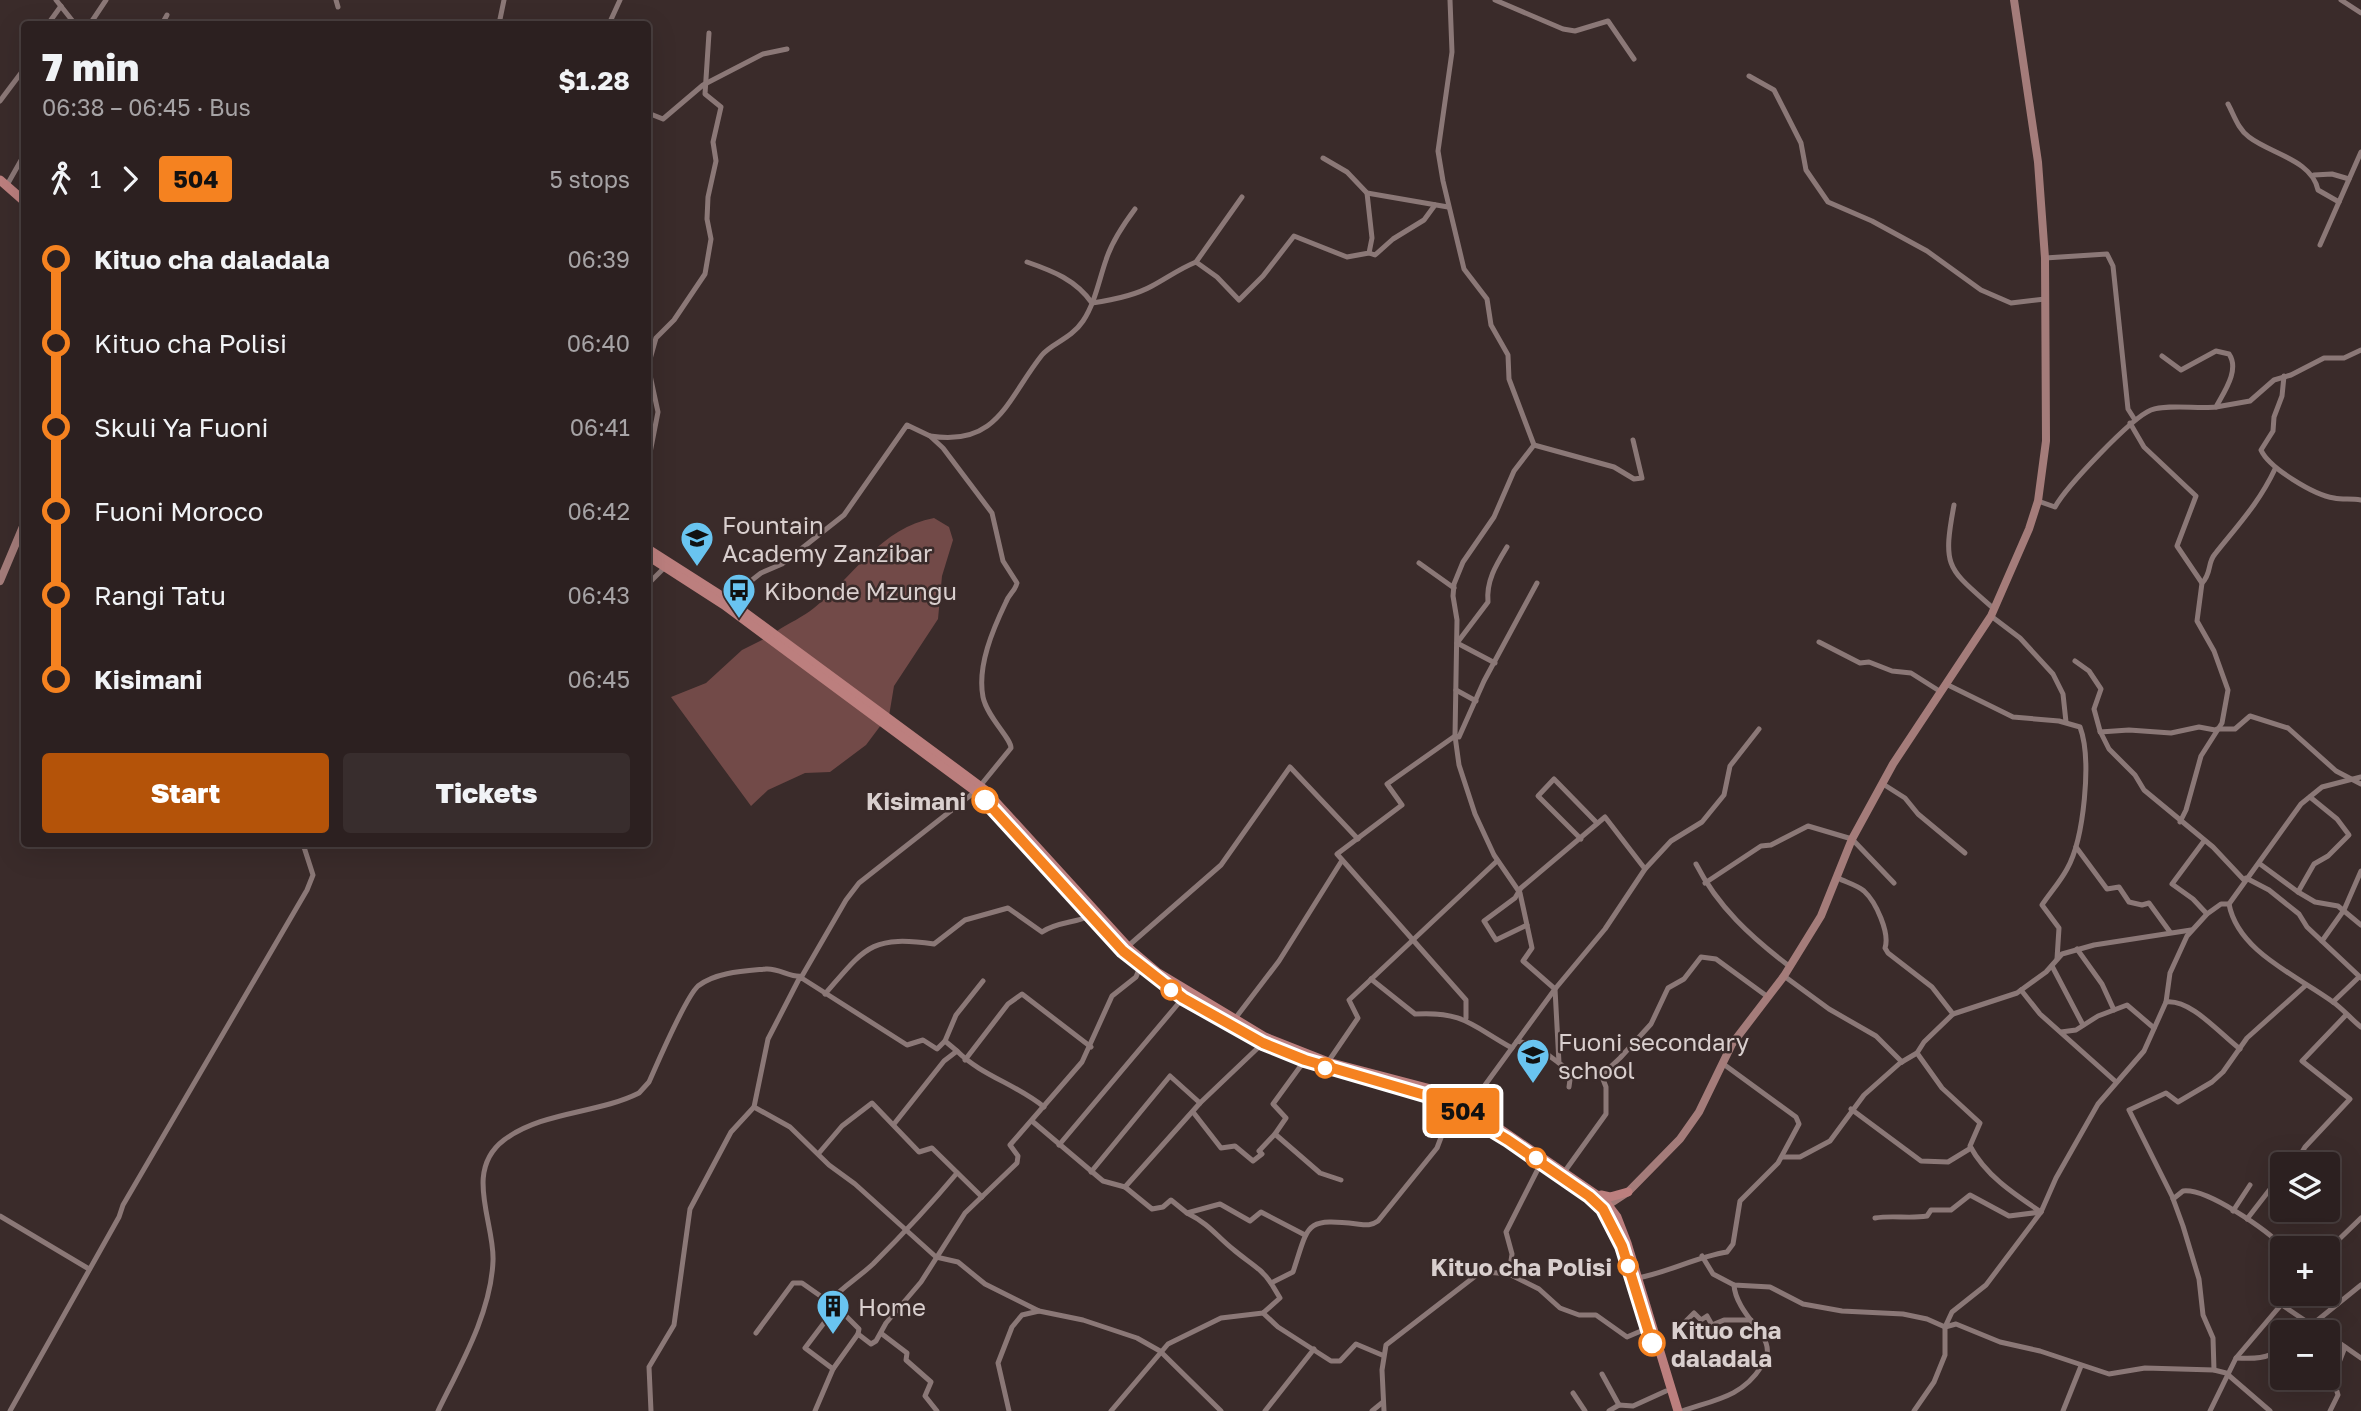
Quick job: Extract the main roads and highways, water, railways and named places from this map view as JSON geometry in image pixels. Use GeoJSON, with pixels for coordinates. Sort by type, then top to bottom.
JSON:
{"type":"FeatureCollection","features":[{"type":"Feature","properties":{"kind":"main road"},"geometry":{"type":"LineString","coordinates":[[3,182],[21,198]]}},
{"type":"Feature","properties":{"kind":"main road"},"geometry":{"type":"LineString","coordinates":[[651,551],[733,604],[766,632]]}},
{"type":"Feature","properties":{"kind":"main road"},"geometry":{"type":"LineString","coordinates":[[651,558],[766,632],[978,788],[1140,967],[1183,998],[1263,1043],[1305,1060],[1429,1096],[1456,1108],[1542,1163],[1617,1217]]}},
{"type":"Feature","properties":{"kind":"main road"},"geometry":{"type":"LineString","coordinates":[[978,788],[1090,916],[1125,948],[1157,972],[1265,1037],[1328,1062],[1431,1089],[1468,1107],[1593,1191],[1606,1207],[1626,1255],[1672,1411]]}},
{"type":"Feature","properties":{"kind":"main road"},"geometry":{"type":"LineString","coordinates":[[1593,1191],[1610,1197],[1628,1192],[1617,1210],[1617,1217],[1680,1411]]}},
{"type":"Feature","properties":{"kind":"place","name":"Fountain Academy Zanzibar"},"geometry":{"type":"Point","coordinates":[697,568]}},
{"type":"Feature","properties":{"kind":"place","name":"Kibonde Mzungu"},"geometry":{"type":"Point","coordinates":[739,620]}},
{"type":"Feature","properties":{"kind":"place","name":"Kisimani"},"geometry":{"type":"Point","coordinates":[985,800]}},
{"type":"Feature","properties":{"kind":"place","name":"Fuoni secondary school"},"geometry":{"type":"Point","coordinates":[1533,1085]}},
{"type":"Feature","properties":{"kind":"place","name":"Kituo cha Polisi"},"geometry":{"type":"Point","coordinates":[1628,1266]}},
{"type":"Feature","properties":{"kind":"place","name":"Home"},"geometry":{"type":"Point","coordinates":[833,1336]}},
{"type":"Feature","properties":{"kind":"place","name":"Kituo cha daladala"},"geometry":{"type":"Point","coordinates":[1652,1343]}}]}
